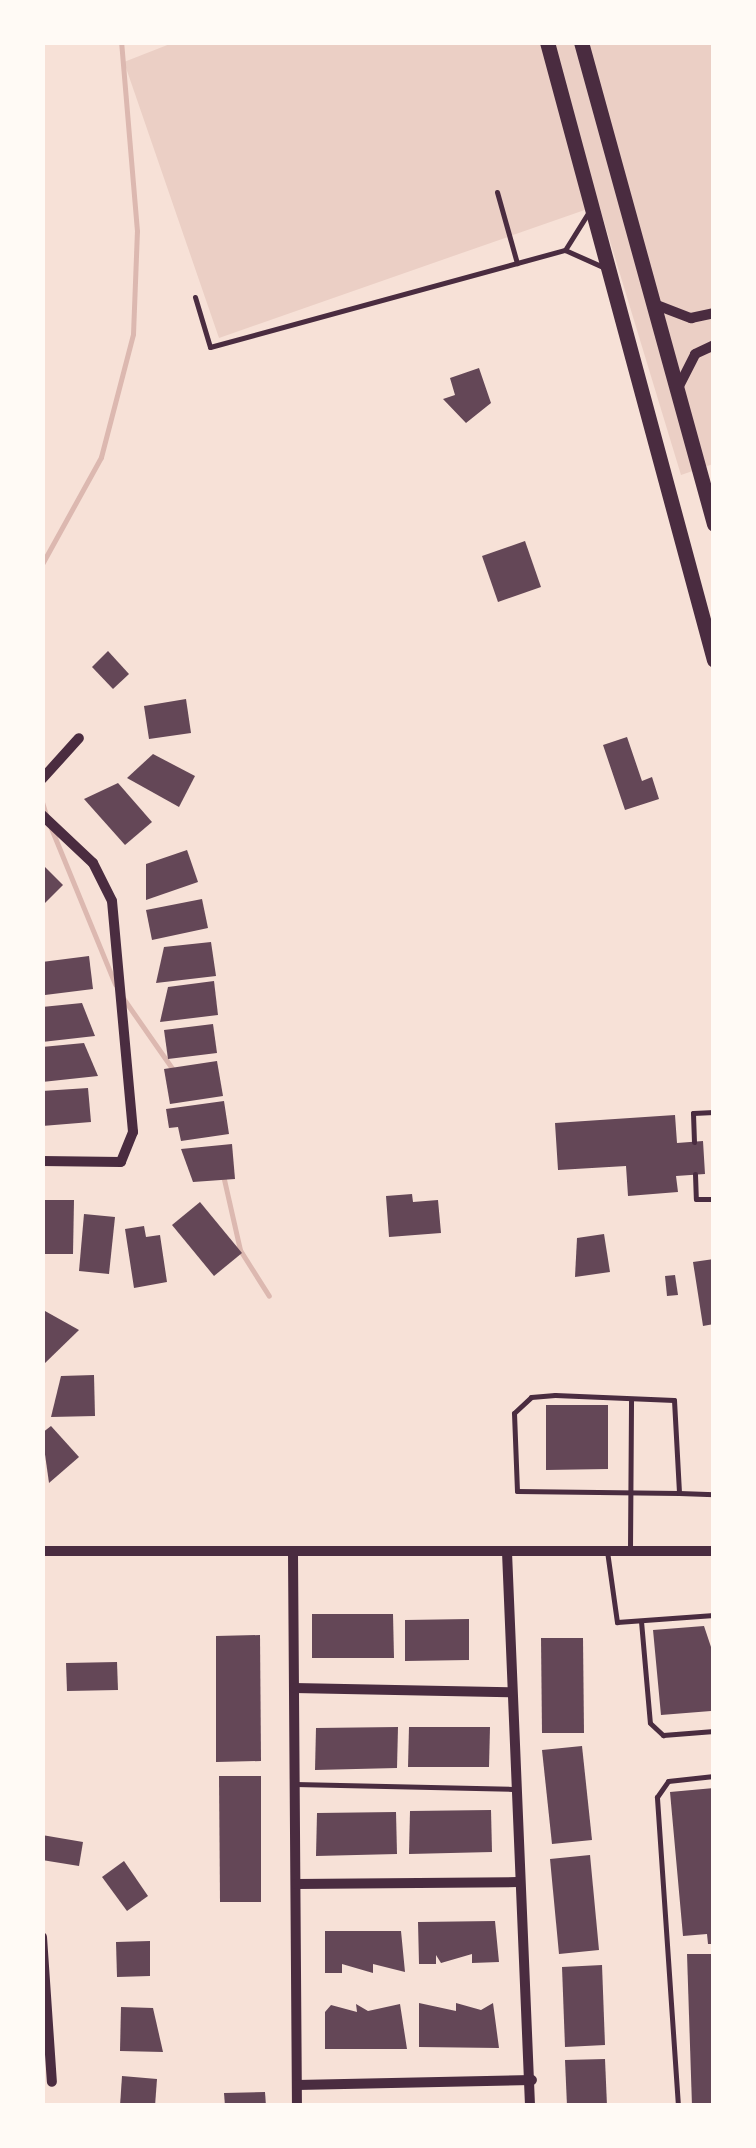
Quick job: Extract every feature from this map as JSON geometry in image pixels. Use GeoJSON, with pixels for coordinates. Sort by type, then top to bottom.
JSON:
{"type":"FeatureCollection","features":[{"type":"Feature","properties":{"kind":"main road"},"geometry":{"type":"LineString","coordinates":[[547,42],[594,204],[714,660]]}},
{"type":"Feature","properties":{"kind":"main road"},"geometry":{"type":"LineString","coordinates":[[581,42],[714,524]]}},
{"type":"Feature","properties":{"kind":"street"},"geometry":{"type":"LineString","coordinates":[[654,304],[691,318],[714,314]]}},
{"type":"Feature","properties":{"kind":"street"},"geometry":{"type":"LineString","coordinates":[[678,388],[696,354],[714,344]]}},
{"type":"Feature","properties":{"kind":"street"},"geometry":{"type":"LineString","coordinates":[[42,779],[79,738]]}},
{"type":"Feature","properties":{"kind":"street"},"geometry":{"type":"LineString","coordinates":[[42,815],[93,863],[112,901],[132,1132],[121,1162],[42,1161]]}},
{"type":"Feature","properties":{"kind":"street"},"geometry":{"type":"LineString","coordinates":[[42,1551],[714,1551]]}},
{"type":"Feature","properties":{"kind":"street"},"geometry":{"type":"LineString","coordinates":[[507,1552],[512,1788],[532,2080],[530,2106]]}},
{"type":"Feature","properties":{"kind":"street"},"geometry":{"type":"LineString","coordinates":[[293,1553],[298,2106]]}},
{"type":"Feature","properties":{"kind":"street"},"geometry":{"type":"LineString","coordinates":[[294,1688],[510,1692]]}},
{"type":"Feature","properties":{"kind":"street"},"geometry":{"type":"LineString","coordinates":[[296,1884],[517,1882]]}},
{"type":"Feature","properties":{"kind":"street"},"geometry":{"type":"LineString","coordinates":[[42,1936],[52,2082]]}},
{"type":"Feature","properties":{"kind":"street"},"geometry":{"type":"LineString","coordinates":[[297,2085],[532,2080]]}},
{"type":"Feature","properties":{"kind":"lane"},"geometry":{"type":"LineString","coordinates":[[497,192],[517,263]]}},
{"type":"Feature","properties":{"kind":"lane"},"geometry":{"type":"LineString","coordinates":[[565,250],[594,204]]}},
{"type":"Feature","properties":{"kind":"lane"},"geometry":{"type":"LineString","coordinates":[[195,297],[210,348],[565,250],[612,272]]}},
{"type":"Feature","properties":{"kind":"lane"},"geometry":{"type":"LineString","coordinates":[[694,1142],[693,1113],[714,1112]]}},
{"type":"Feature","properties":{"kind":"lane"},"geometry":{"type":"LineString","coordinates":[[696,1174],[696,1199],[714,1199]]}},
{"type":"Feature","properties":{"kind":"lane"},"geometry":{"type":"LineString","coordinates":[[679,1493],[679,1406],[631,1400],[531,1397],[514,1414],[518,1491],[714,1494]]}},
{"type":"Feature","properties":{"kind":"lane"},"geometry":{"type":"LineString","coordinates":[[630,1552],[631,1400]]}},
{"type":"Feature","properties":{"kind":"lane"},"geometry":{"type":"LineString","coordinates":[[607,1551],[612,1618],[642,1621],[714,1615]]}},
{"type":"Feature","properties":{"kind":"lane"},"geometry":{"type":"LineString","coordinates":[[642,1621],[650,1723],[663,1735],[714,1731]]}},
{"type":"Feature","properties":{"kind":"lane"},"geometry":{"type":"LineString","coordinates":[[678,2106],[658,1797],[668,1781],[714,1776]]}},
{"type":"Feature","properties":{"kind":"lane"},"geometry":{"type":"LineString","coordinates":[[295,1784],[512,1788]]}},
{"type":"Feature","properties":{"kind":"shaded area"},"geometry":{"type":"Polygon","coordinates":[[[175,42],[713,43],[713,464],[681,475],[599,205],[219,338],[124,62],[175,42]]]}},
{"type":"Feature","properties":{"kind":"building"},"geometry":{"type":"Polygon","coordinates":[[[479,368],[491,403],[466,423],[443,399],[455,395],[450,378],[479,368]]]}},
{"type":"Feature","properties":{"kind":"building"},"geometry":{"type":"Polygon","coordinates":[[[525,541],[541,587],[498,602],[482,556],[525,541]]]}},
{"type":"Feature","properties":{"kind":"building"},"geometry":{"type":"Polygon","coordinates":[[[108,651],[129,674],[113,689],[92,667],[108,651]]]}},
{"type":"Feature","properties":{"kind":"building"},"geometry":{"type":"Polygon","coordinates":[[[186,699],[191,733],[149,739],[144,706],[186,699]]]}},
{"type":"Feature","properties":{"kind":"building"},"geometry":{"type":"Polygon","coordinates":[[[627,737],[642,781],[652,777],[659,799],[625,810],[603,745],[627,737]]]}},
{"type":"Feature","properties":{"kind":"building"},"geometry":{"type":"Polygon","coordinates":[[[153,754],[195,776],[179,807],[127,778],[153,754]]]}},
{"type":"Feature","properties":{"kind":"building"},"geometry":{"type":"Polygon","coordinates":[[[118,783],[152,822],[125,845],[84,799],[118,783]]]}},
{"type":"Feature","properties":{"kind":"building"},"geometry":{"type":"Polygon","coordinates":[[[187,850],[198,882],[146,900],[146,864],[187,850]]]}},
{"type":"Feature","properties":{"kind":"building"},"geometry":{"type":"Polygon","coordinates":[[[42,864],[63,885],[42,906],[42,864]]]}},
{"type":"Feature","properties":{"kind":"building"},"geometry":{"type":"Polygon","coordinates":[[[202,899],[208,928],[152,940],[146,910],[202,899]]]}},
{"type":"Feature","properties":{"kind":"building"},"geometry":{"type":"Polygon","coordinates":[[[211,942],[216,976],[156,983],[164,947],[211,942]]]}},
{"type":"Feature","properties":{"kind":"building"},"geometry":{"type":"Polygon","coordinates":[[[89,956],[93,989],[45,995],[42,962],[89,956]]]}},
{"type":"Feature","properties":{"kind":"building"},"geometry":{"type":"Polygon","coordinates":[[[214,981],[218,1015],[160,1022],[168,987],[214,981]]]}},
{"type":"Feature","properties":{"kind":"building"},"geometry":{"type":"Polygon","coordinates":[[[82,1003],[95,1036],[42,1042],[42,1007],[82,1003]]]}},
{"type":"Feature","properties":{"kind":"building"},"geometry":{"type":"Polygon","coordinates":[[[213,1024],[217,1053],[168,1059],[164,1030],[213,1024]]]}},
{"type":"Feature","properties":{"kind":"building"},"geometry":{"type":"Polygon","coordinates":[[[84,1043],[98,1076],[42,1082],[42,1047],[84,1043]]]}},
{"type":"Feature","properties":{"kind":"building"},"geometry":{"type":"Polygon","coordinates":[[[217,1061],[223,1096],[170,1104],[164,1069],[217,1061]]]}},
{"type":"Feature","properties":{"kind":"building"},"geometry":{"type":"Polygon","coordinates":[[[88,1088],[91,1122],[42,1126],[42,1091],[88,1088]]]}},
{"type":"Feature","properties":{"kind":"building"},"geometry":{"type":"Polygon","coordinates":[[[224,1101],[229,1134],[181,1141],[178,1127],[169,1128],[166,1109],[224,1101]]]}},
{"type":"Feature","properties":{"kind":"building"},"geometry":{"type":"Polygon","coordinates":[[[675,1115],[677,1143],[703,1141],[705,1174],[676,1176],[678,1192],[628,1196],[626,1166],[558,1170],[555,1123],[675,1115]]]}},
{"type":"Feature","properties":{"kind":"building"},"geometry":{"type":"Polygon","coordinates":[[[232,1144],[235,1179],[193,1182],[181,1149],[232,1144]]]}},
{"type":"Feature","properties":{"kind":"building"},"geometry":{"type":"Polygon","coordinates":[[[412,1194],[413,1202],[438,1200],[441,1233],[389,1237],[386,1196],[412,1194]]]}},
{"type":"Feature","properties":{"kind":"building"},"geometry":{"type":"Polygon","coordinates":[[[43,1200],[74,1200],[73,1254],[42,1254],[43,1200]]]}},
{"type":"Feature","properties":{"kind":"building"},"geometry":{"type":"Polygon","coordinates":[[[200,1202],[242,1253],[214,1276],[172,1225],[200,1202]]]}},
{"type":"Feature","properties":{"kind":"building"},"geometry":{"type":"Polygon","coordinates":[[[84,1214],[115,1217],[109,1274],[79,1271],[84,1214]]]}},
{"type":"Feature","properties":{"kind":"building"},"geometry":{"type":"Polygon","coordinates":[[[144,1226],[146,1237],[160,1235],[167,1282],[134,1288],[125,1229],[144,1226]]]}},
{"type":"Feature","properties":{"kind":"building"},"geometry":{"type":"Polygon","coordinates":[[[604,1234],[610,1272],[575,1277],[577,1238],[604,1234]]]}},
{"type":"Feature","properties":{"kind":"building"},"geometry":{"type":"Polygon","coordinates":[[[714,1259],[714,1324],[703,1326],[693,1262],[714,1259]]]}},
{"type":"Feature","properties":{"kind":"building"},"geometry":{"type":"Polygon","coordinates":[[[675,1275],[678,1295],[667,1296],[665,1276],[675,1275]]]}},
{"type":"Feature","properties":{"kind":"building"},"geometry":{"type":"Polygon","coordinates":[[[45,1311],[79,1330],[42,1366],[42,1313],[45,1311]]]}},
{"type":"Feature","properties":{"kind":"building"},"geometry":{"type":"Polygon","coordinates":[[[94,1375],[95,1416],[51,1417],[61,1376],[94,1375]]]}},
{"type":"Feature","properties":{"kind":"building"},"geometry":{"type":"Polygon","coordinates":[[[546,1405],[608,1405],[608,1469],[546,1470],[546,1405]]]}},
{"type":"Feature","properties":{"kind":"building"},"geometry":{"type":"Polygon","coordinates":[[[51,1426],[79,1457],[49,1483],[42,1433],[51,1426]]]}},
{"type":"Feature","properties":{"kind":"building"},"geometry":{"type":"Polygon","coordinates":[[[312,1614],[393,1614],[394,1658],[312,1658],[312,1614]]]}},
{"type":"Feature","properties":{"kind":"building"},"geometry":{"type":"Polygon","coordinates":[[[469,1619],[469,1660],[405,1661],[405,1620],[469,1619]]]}},
{"type":"Feature","properties":{"kind":"building"},"geometry":{"type":"Polygon","coordinates":[[[704,1626],[714,1656],[711,1711],[661,1715],[653,1630],[704,1626]]]}},
{"type":"Feature","properties":{"kind":"building"},"geometry":{"type":"Polygon","coordinates":[[[260,1635],[261,1761],[216,1762],[216,1636],[260,1635]]]}},
{"type":"Feature","properties":{"kind":"building"},"geometry":{"type":"Polygon","coordinates":[[[541,1638],[583,1638],[584,1733],[542,1733],[541,1638]]]}},
{"type":"Feature","properties":{"kind":"building"},"geometry":{"type":"Polygon","coordinates":[[[117,1662],[118,1690],[67,1691],[66,1663],[117,1662]]]}},
{"type":"Feature","properties":{"kind":"building"},"geometry":{"type":"Polygon","coordinates":[[[398,1727],[397,1768],[315,1770],[316,1728],[398,1727]]]}},
{"type":"Feature","properties":{"kind":"building"},"geometry":{"type":"Polygon","coordinates":[[[409,1727],[490,1727],[489,1767],[408,1767],[409,1727]]]}},
{"type":"Feature","properties":{"kind":"building"},"geometry":{"type":"Polygon","coordinates":[[[582,1746],[592,1840],[552,1844],[542,1750],[582,1746]]]}},
{"type":"Feature","properties":{"kind":"building"},"geometry":{"type":"Polygon","coordinates":[[[219,1776],[261,1776],[261,1902],[220,1902],[219,1776]]]}},
{"type":"Feature","properties":{"kind":"building"},"geometry":{"type":"Polygon","coordinates":[[[714,1788],[714,1944],[708,1944],[707,1934],[683,1936],[670,1792],[714,1788]]]}},
{"type":"Feature","properties":{"kind":"building"},"geometry":{"type":"Polygon","coordinates":[[[491,1810],[492,1852],[409,1854],[410,1811],[491,1810]]]}},
{"type":"Feature","properties":{"kind":"building"},"geometry":{"type":"Polygon","coordinates":[[[396,1812],[397,1854],[316,1856],[317,1813],[396,1812]]]}},
{"type":"Feature","properties":{"kind":"building"},"geometry":{"type":"Polygon","coordinates":[[[42,1835],[83,1842],[79,1866],[42,1860],[42,1835]]]}},
{"type":"Feature","properties":{"kind":"building"},"geometry":{"type":"Polygon","coordinates":[[[590,1855],[599,1950],[559,1954],[550,1859],[590,1855]]]}},
{"type":"Feature","properties":{"kind":"building"},"geometry":{"type":"Polygon","coordinates":[[[124,1861],[148,1896],[127,1911],[102,1877],[124,1861]]]}},
{"type":"Feature","properties":{"kind":"building"},"geometry":{"type":"Polygon","coordinates":[[[495,1921],[499,1962],[472,1963],[472,1954],[441,1963],[436,1955],[436,1964],[419,1964],[418,1922],[495,1921]]]}},
{"type":"Feature","properties":{"kind":"building"},"geometry":{"type":"Polygon","coordinates":[[[325,1931],[401,1931],[405,1972],[373,1964],[373,1973],[342,1964],[342,1973],[325,1973],[325,1931]]]}},
{"type":"Feature","properties":{"kind":"building"},"geometry":{"type":"Polygon","coordinates":[[[150,1941],[150,1976],[117,1977],[116,1942],[150,1941]]]}},
{"type":"Feature","properties":{"kind":"building"},"geometry":{"type":"Polygon","coordinates":[[[687,1954],[712,1954],[714,2106],[692,2106],[687,1954]]]}},
{"type":"Feature","properties":{"kind":"building"},"geometry":{"type":"Polygon","coordinates":[[[602,1965],[605,2045],[565,2047],[562,1967],[602,1965]]]}},
{"type":"Feature","properties":{"kind":"building"},"geometry":{"type":"Polygon","coordinates":[[[419,2003],[456,2011],[456,2003],[481,2010],[493,2003],[499,2048],[419,2047],[419,2003]]]}},
{"type":"Feature","properties":{"kind":"building"},"geometry":{"type":"Polygon","coordinates":[[[356,2004],[368,2011],[400,2004],[407,2049],[325,2049],[325,2012],[331,2005],[357,2012],[356,2004]]]}},
{"type":"Feature","properties":{"kind":"building"},"geometry":{"type":"Polygon","coordinates":[[[121,2007],[153,2008],[163,2052],[120,2051],[121,2007]]]}},
{"type":"Feature","properties":{"kind":"building"},"geometry":{"type":"Polygon","coordinates":[[[605,2059],[607,2106],[567,2106],[565,2060],[605,2059]]]}},
{"type":"Feature","properties":{"kind":"building"},"geometry":{"type":"Polygon","coordinates":[[[122,2076],[157,2079],[155,2106],[120,2106],[122,2076]]]}},
{"type":"Feature","properties":{"kind":"building"},"geometry":{"type":"Polygon","coordinates":[[[265,2092],[266,2106],[225,2106],[224,2093],[265,2092]]]}},
{"type":"Feature","properties":{"kind":"waterway"},"geometry":{"type":"LineString","coordinates":[[42,564],[101,457],[133,334],[137,231],[121,42]]}},
{"type":"Feature","properties":{"kind":"waterway"},"geometry":{"type":"LineString","coordinates":[[42,802],[47,818]]}},
{"type":"Feature","properties":{"kind":"waterway"},"geometry":{"type":"LineString","coordinates":[[51,828],[115,984]]}},
{"type":"Feature","properties":{"kind":"waterway"},"geometry":{"type":"LineString","coordinates":[[123,998],[174,1071]]}},
{"type":"Feature","properties":{"kind":"waterway"},"geometry":{"type":"LineString","coordinates":[[223,1175],[240,1250],[269,1296]]}}]}
